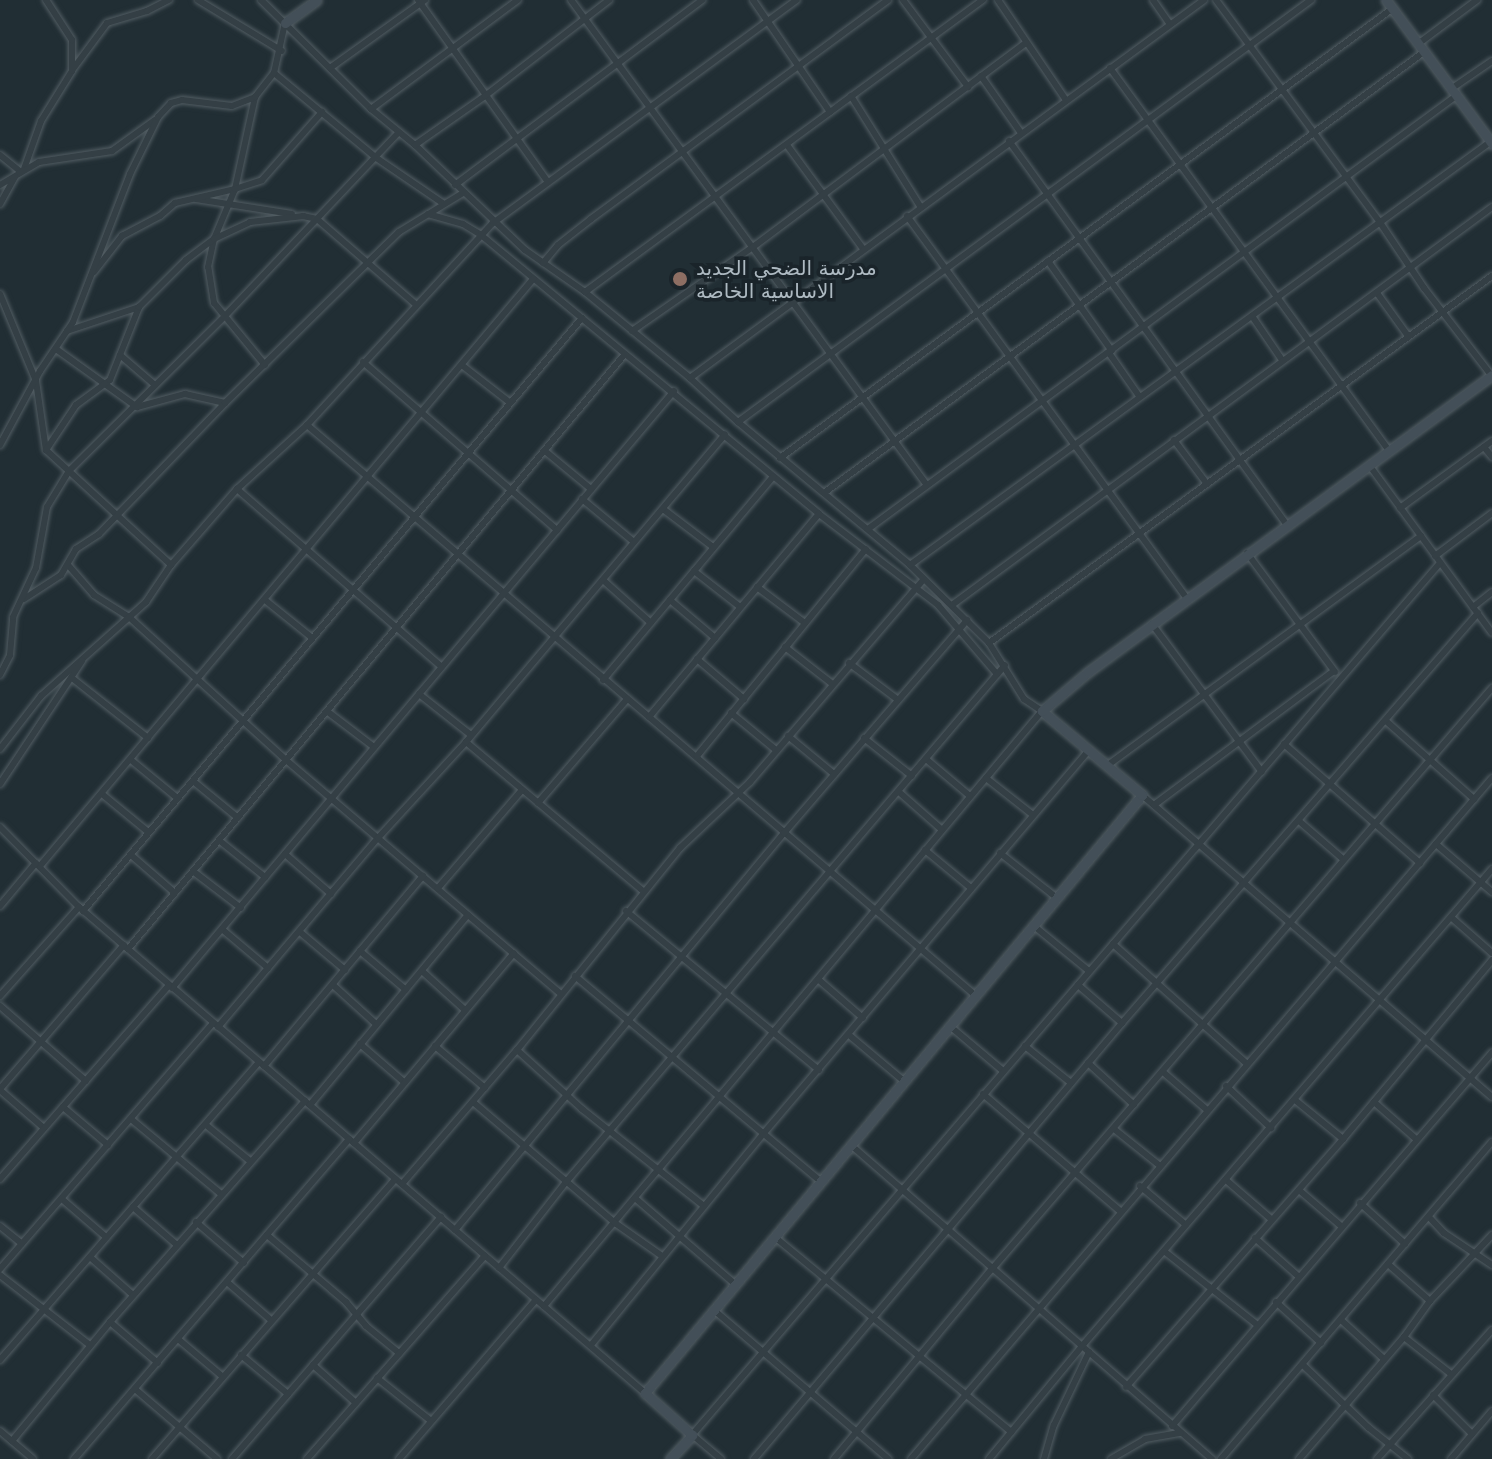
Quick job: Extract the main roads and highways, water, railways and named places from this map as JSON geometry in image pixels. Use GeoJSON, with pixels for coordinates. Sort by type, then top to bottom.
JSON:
{"type":"FeatureCollection","features":[{"type":"Feature","properties":{"kind":"main road"},"geometry":{"type":"LineString","coordinates":[[285,23],[317,0]]}},
{"type":"Feature","properties":{"kind":"main road"},"geometry":{"type":"LineString","coordinates":[[1389,4],[1490,138]]}},
{"type":"Feature","properties":{"kind":"main road"},"geometry":{"type":"LineString","coordinates":[[670,1459],[692,1435],[645,1393],[1142,795],[1042,711],[1247,553],[1492,375]]}},
{"type":"Feature","properties":{"kind":"place","name":"مدرسة الضحي الجديد الاساسية الخاصة"},"geometry":{"type":"Point","coordinates":[680,279]}}]}
